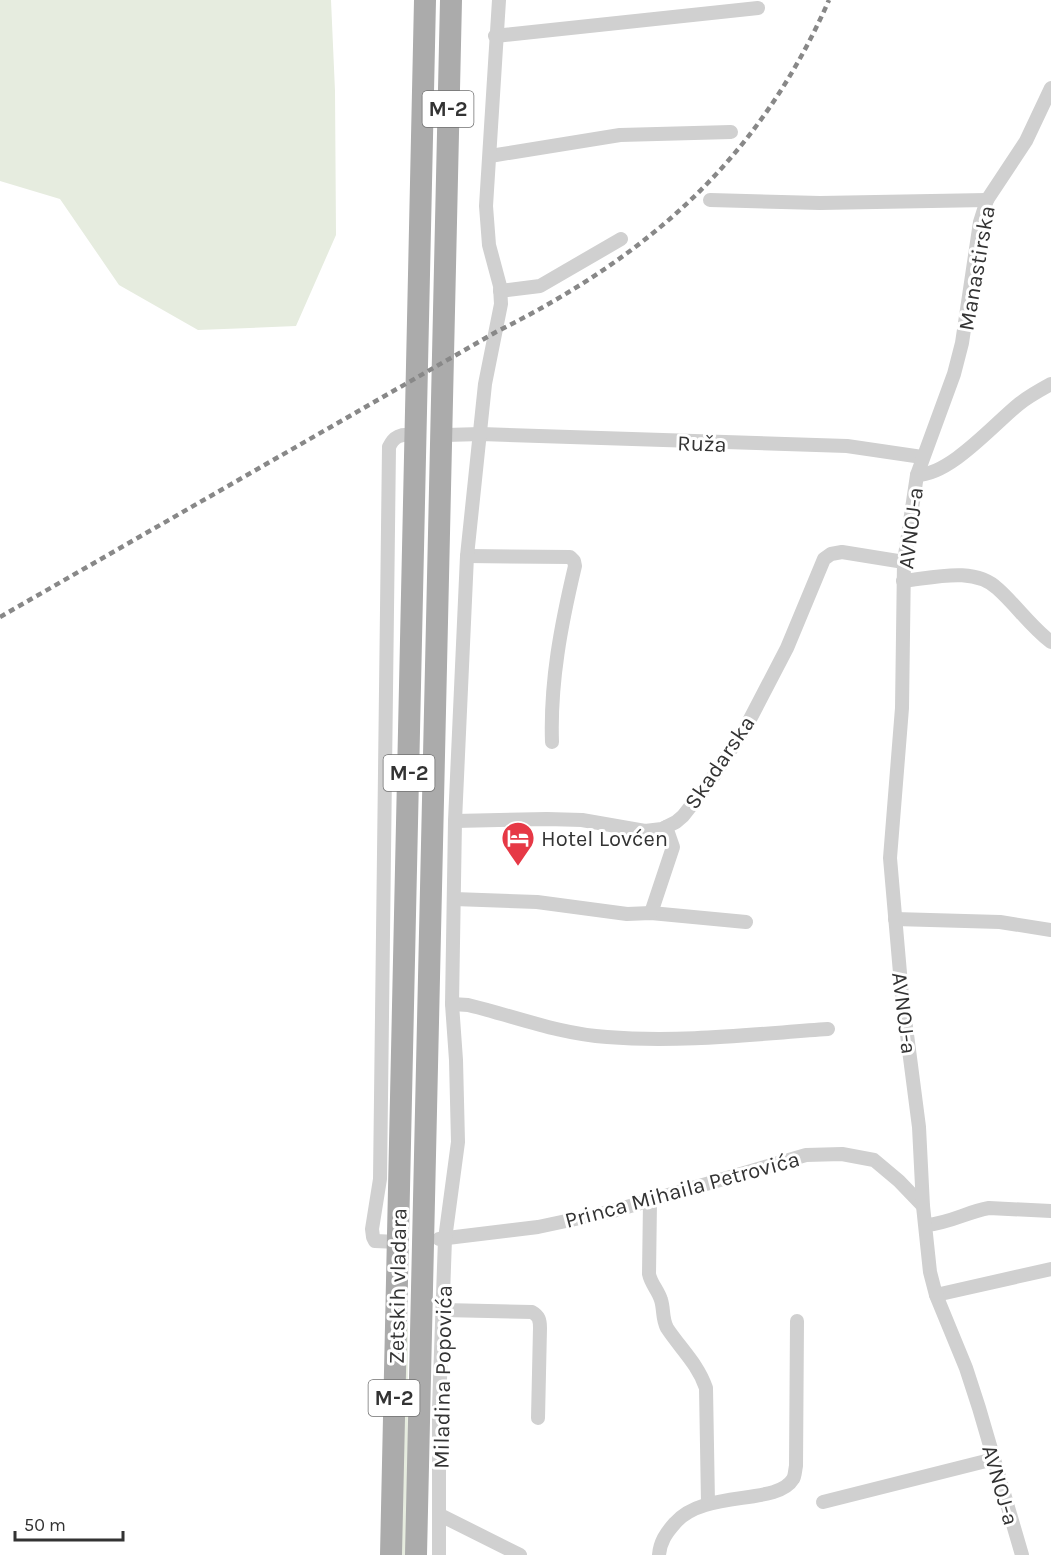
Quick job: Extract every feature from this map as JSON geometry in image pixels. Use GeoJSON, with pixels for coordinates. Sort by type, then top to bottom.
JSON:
{"type":"FeatureCollection","features":[{"type":"Feature","properties":{"kind":"main road","name":"Zetskih vladara"},"geometry":{"type":"LineString","coordinates":[[391,1555],[425,0]]}},
{"type":"Feature","properties":{"kind":"main road","name":"M-2"},"geometry":{"type":"LineString","coordinates":[[434,1240],[439,546],[451,0]]}},
{"type":"Feature","properties":{"kind":"main road","name":"Zetskih vladara"},"geometry":{"type":"LineString","coordinates":[[416,1555],[434,1240]]}},
{"type":"Feature","properties":{"kind":"street","name":"Miladina Popovića"},"geometry":{"type":"LineString","coordinates":[[439,1555],[439,1408],[443,1310],[434,1240],[458,1142],[452,1004],[455,821],[467,556],[485,384],[500,312],[500,291],[489,245],[486,206],[499,0]]}},
{"type":"Feature","properties":{"kind":"street"},"geometry":{"type":"LineString","coordinates":[[495,36],[758,8]]}},
{"type":"Feature","properties":{"kind":"street","name":"Manastirska"},"geometry":{"type":"LineString","coordinates":[[922,457],[954,374],[962,343],[980,222],[987,200],[1026,141],[1051,88]]}},
{"type":"Feature","properties":{"kind":"street"},"geometry":{"type":"LineString","coordinates":[[490,156],[620,135],[730,132]]}},
{"type":"Feature","properties":{"kind":"street"},"geometry":{"type":"LineString","coordinates":[[710,200],[820,203],[987,200]]}},
{"type":"Feature","properties":{"kind":"street"},"geometry":{"type":"LineString","coordinates":[[500,291],[540,286],[621,239]]}},
{"type":"Feature","properties":{"kind":"street"},"geometry":{"type":"LineString","coordinates":[[917,475],[930,473],[946,466],[1022,402],[1051,384]]}},
{"type":"Feature","properties":{"kind":"street","name":"Ruža"},"geometry":{"type":"LineString","coordinates":[[446,435],[481,434],[848,446],[922,457]]}},
{"type":"Feature","properties":{"kind":"street"},"geometry":{"type":"LineString","coordinates":[[398,1242],[375,1241],[372,1229],[380,1179],[389,447],[392,440],[398,436],[412,435]]}},
{"type":"Feature","properties":{"kind":"street","name":"AVNOJ-a"},"geometry":{"type":"LineString","coordinates":[[922,457],[917,475],[904,562],[902,708],[891,858],[902,996],[919,1127],[923,1206],[930,1272],[936,1295],[966,1368],[1022,1555]]}},
{"type":"Feature","properties":{"kind":"street","name":"Skadarska"},"geometry":{"type":"LineString","coordinates":[[455,821],[547,819],[582,820],[645,831],[666,827],[683,816],[696,800],[748,723],[787,648],[822,562],[827,556],[836,552],[904,562]]}},
{"type":"Feature","properties":{"kind":"street"},"geometry":{"type":"LineString","coordinates":[[467,556],[570,557],[574,561],[575,566],[565,607],[553,677],[552,742]]}},
{"type":"Feature","properties":{"kind":"street"},"geometry":{"type":"LineString","coordinates":[[903,581],[957,576],[986,580],[997,588],[1036,631],[1051,642]]}},
{"type":"Feature","properties":{"kind":"street"},"geometry":{"type":"LineString","coordinates":[[651,913],[673,847],[666,827]]}},
{"type":"Feature","properties":{"kind":"street"},"geometry":{"type":"LineString","coordinates":[[454,899],[537,902],[627,914],[651,913],[746,922]]}},
{"type":"Feature","properties":{"kind":"street"},"geometry":{"type":"LineString","coordinates":[[895,919],[1000,922],[1051,930]]}},
{"type":"Feature","properties":{"kind":"street"},"geometry":{"type":"LineString","coordinates":[[452,1004],[468,1005],[576,1033],[607,1037],[696,1037],[828,1029]]}},
{"type":"Feature","properties":{"kind":"street","name":"Princa Mihaila Petrovića"},"geometry":{"type":"LineString","coordinates":[[434,1240],[538,1227],[650,1202],[806,1155],[842,1154],[873,1160],[899,1181],[923,1206]]}},
{"type":"Feature","properties":{"kind":"street"},"geometry":{"type":"LineString","coordinates":[[650,1202],[648,1275],[656,1287],[666,1325],[702,1375],[706,1388],[708,1503]]}},
{"type":"Feature","properties":{"kind":"street"},"geometry":{"type":"LineString","coordinates":[[926,1225],[948,1222],[989,1208],[1051,1211]]}},
{"type":"Feature","properties":{"kind":"street"},"geometry":{"type":"LineString","coordinates":[[936,1295],[1051,1269]]}},
{"type":"Feature","properties":{"kind":"street"},"geometry":{"type":"LineString","coordinates":[[443,1310],[532,1312],[536,1314],[540,1320],[538,1418]]}},
{"type":"Feature","properties":{"kind":"street"},"geometry":{"type":"LineString","coordinates":[[658,1555],[660,1544],[668,1531],[678,1518],[691,1509],[708,1503],[769,1493],[783,1488],[792,1479],[796,1466],[797,1321]]}},
{"type":"Feature","properties":{"kind":"street"},"geometry":{"type":"LineString","coordinates":[[823,1502],[994,1459]]}},
{"type":"Feature","properties":{"kind":"street"},"geometry":{"type":"LineString","coordinates":[[440,1515],[520,1555]]}},
{"type":"Feature","properties":{"kind":"shaded area"},"geometry":{"type":"Polygon","coordinates":[[[0,0],[331,0],[335,91],[336,235],[296,326],[198,330],[119,285],[60,199],[0,181],[0,0]]]}},
{"type":"Feature","properties":{"kind":"shaded area"},"geometry":{"type":"Polygon","coordinates":[[[403,1323],[408,1323],[408,1555],[399,1555],[403,1323]]]}},
{"type":"Feature","properties":{"kind":"railway"},"geometry":{"type":"LineString","coordinates":[[0,617],[552,302],[603,270],[651,235],[694,197],[733,155],[769,108],[801,57],[829,0]]}},
{"type":"Feature","properties":{"kind":"place","name":"Hotel Lovćen"},"geometry":{"type":"Point","coordinates":[518,867]}}]}
